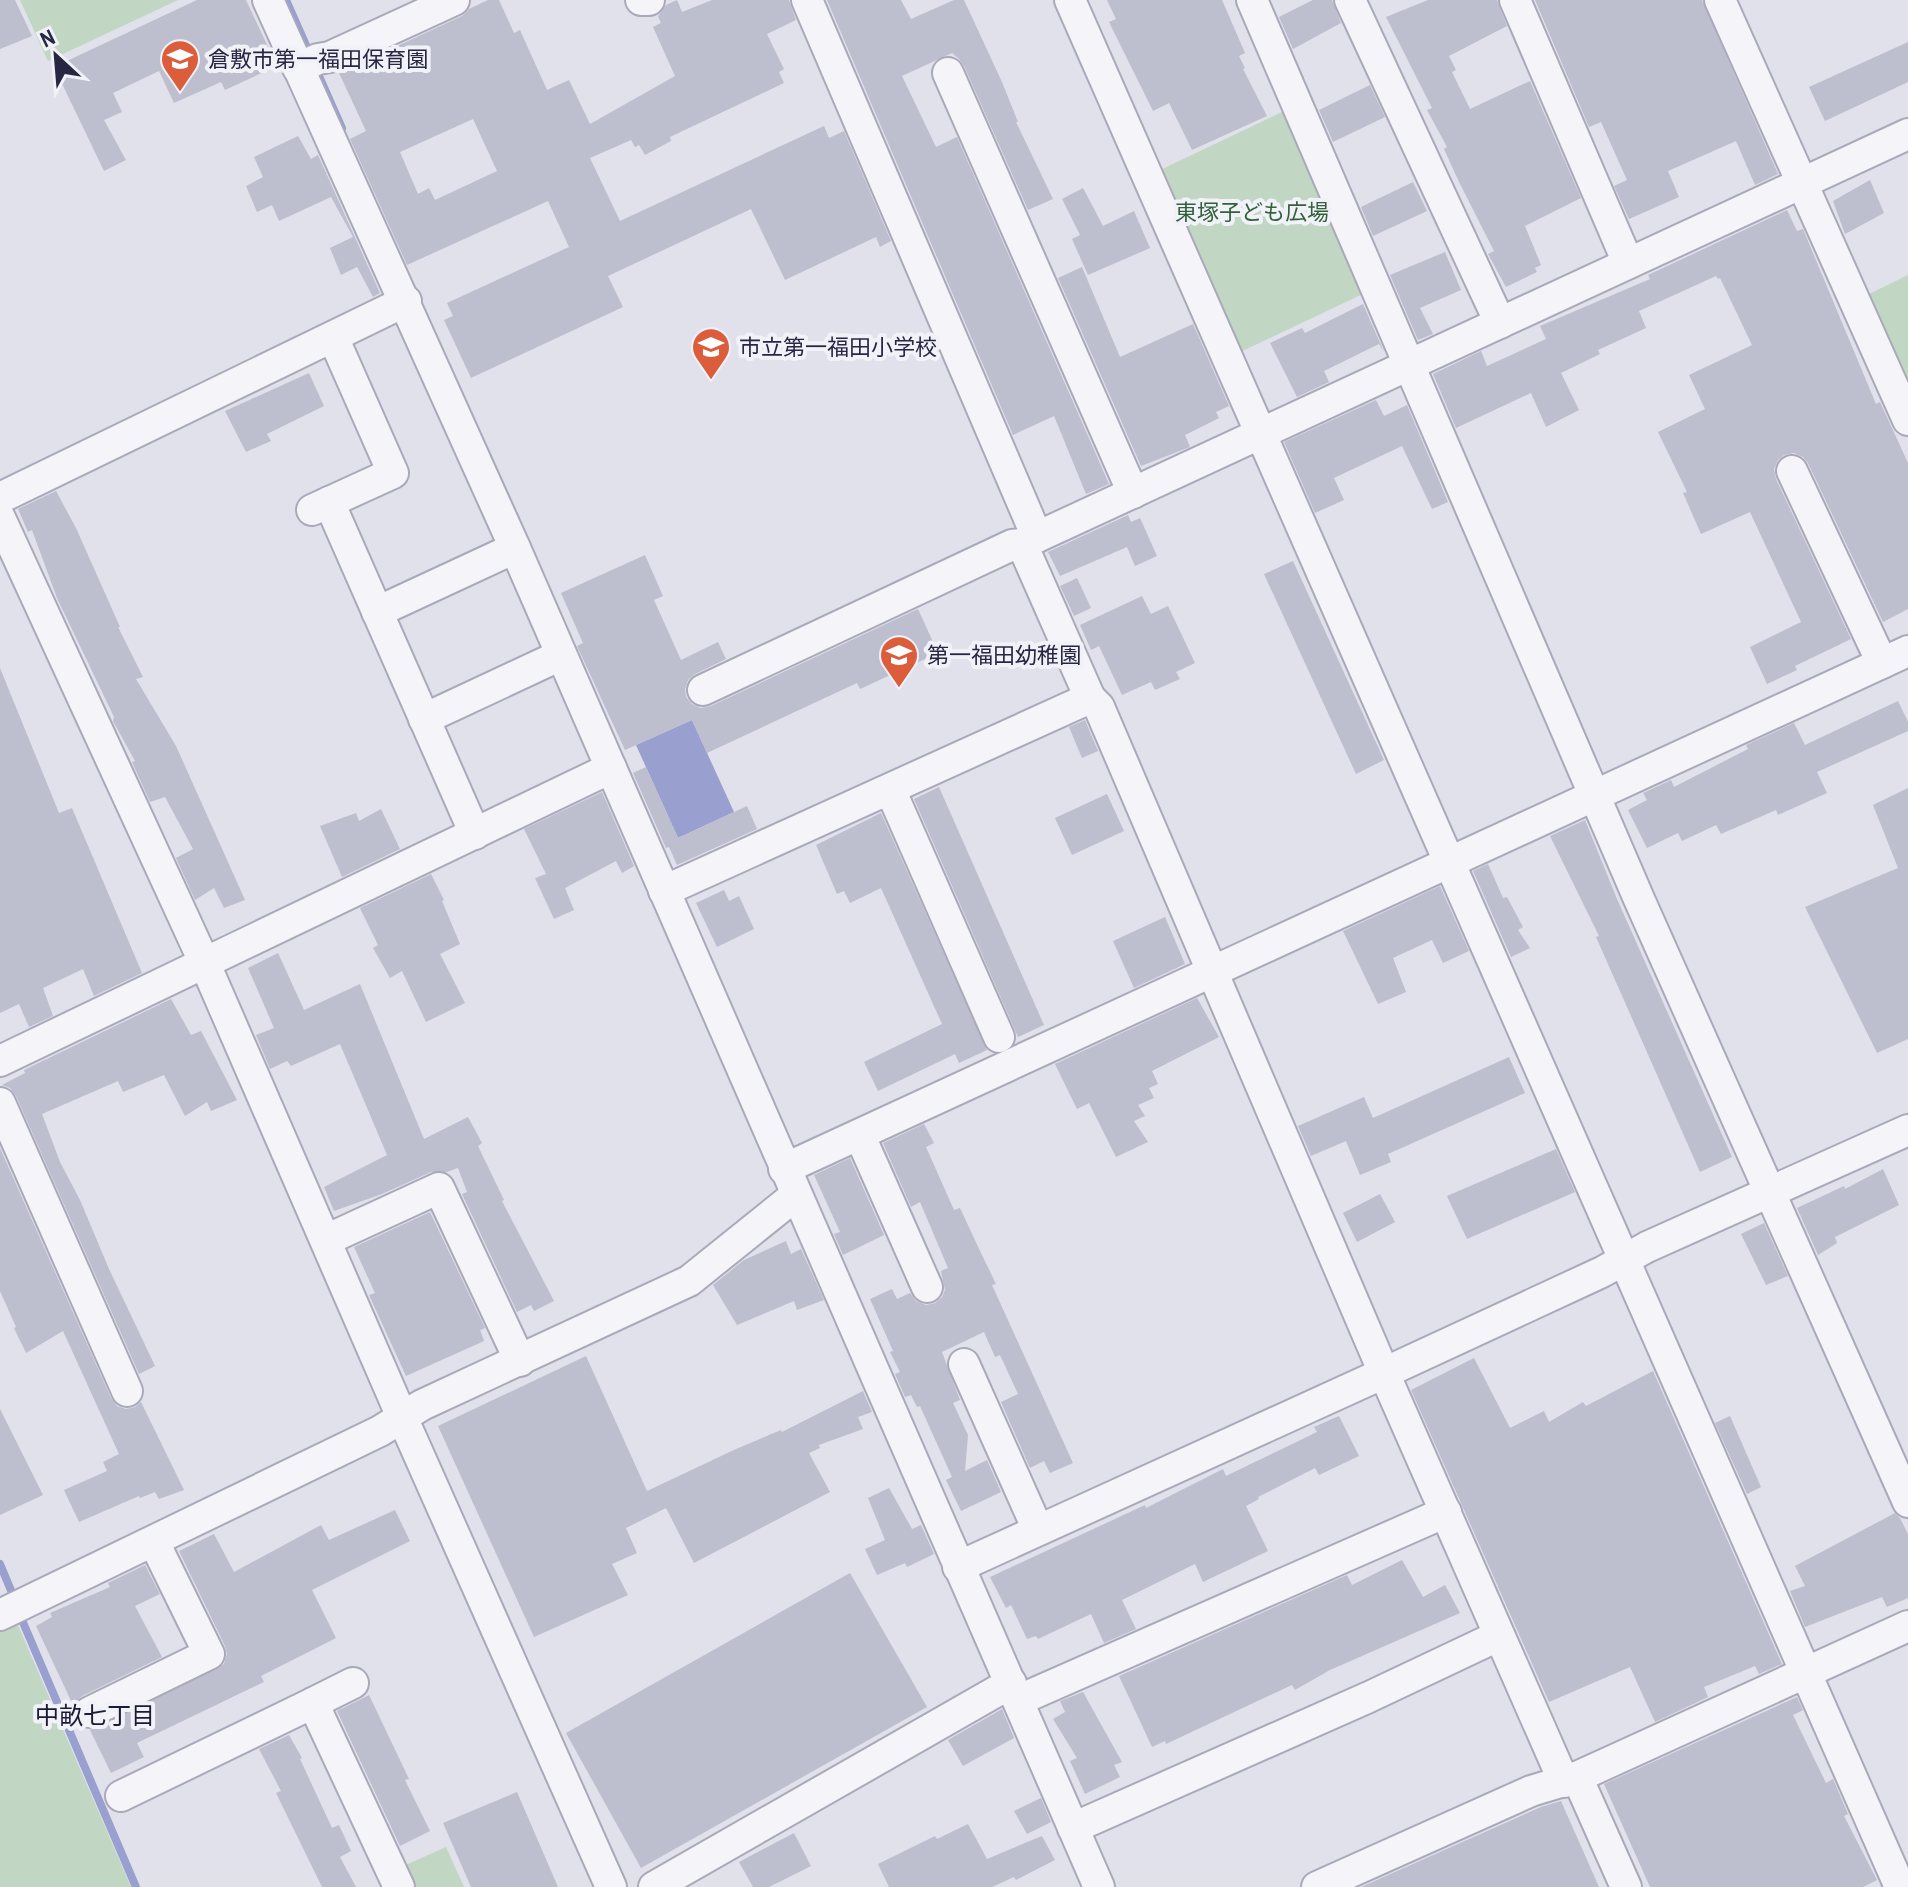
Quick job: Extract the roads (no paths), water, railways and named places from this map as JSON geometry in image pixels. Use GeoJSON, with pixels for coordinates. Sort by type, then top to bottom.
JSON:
{"type":"FeatureCollection","features":[{"type":"Feature","properties":{"kind":"street"},"geometry":{"type":"LineString","coordinates":[[268,0],[308,63],[406,301],[561,655],[611,768],[671,888],[958,1567],[1099,1887]]}},
{"type":"Feature","properties":{"kind":"street"},"geometry":{"type":"LineString","coordinates":[[308,63],[330,57],[454,0]]}},
{"type":"Feature","properties":{"kind":"street"},"geometry":{"type":"LineString","coordinates":[[641,0],[649,0]]}},
{"type":"Feature","properties":{"kind":"street"},"geometry":{"type":"LineString","coordinates":[[807,0],[1030,540],[1090,698],[1099,707],[1214,971],[1498,1636],[1626,1887]]}},
{"type":"Feature","properties":{"kind":"street"},"geometry":{"type":"LineString","coordinates":[[1070,0],[1900,1887]]}},
{"type":"Feature","properties":{"kind":"street"},"geometry":{"type":"LineString","coordinates":[[1252,0],[1639,899],[1908,1502]]}},
{"type":"Feature","properties":{"kind":"street"},"geometry":{"type":"LineString","coordinates":[[1350,0],[1500,323]]}},
{"type":"Feature","properties":{"kind":"street"},"geometry":{"type":"LineString","coordinates":[[1515,0],[1628,263]]}},
{"type":"Feature","properties":{"kind":"street"},"geometry":{"type":"LineString","coordinates":[[1720,0],[1908,420]]}},
{"type":"Feature","properties":{"kind":"street"},"geometry":{"type":"LineString","coordinates":[[948,73],[1133,493]]}},
{"type":"Feature","properties":{"kind":"street"},"geometry":{"type":"LineString","coordinates":[[703,690],[1908,134]]}},
{"type":"Feature","properties":{"kind":"street"},"geometry":{"type":"LineString","coordinates":[[0,498],[406,301]]}},
{"type":"Feature","properties":{"kind":"street"},"geometry":{"type":"LineString","coordinates":[[333,337],[393,473],[320,506],[377,612],[475,834]]}},
{"type":"Feature","properties":{"kind":"street"},"geometry":{"type":"LineString","coordinates":[[9,1605],[154,1542],[380,1431],[422,1405],[689,1281],[793,1173],[860,1136],[1895,657],[1792,471]]}},
{"type":"Feature","properties":{"kind":"street"},"geometry":{"type":"LineString","coordinates":[[0,518],[205,964],[611,1887]]}},
{"type":"Feature","properties":{"kind":"street"},"geometry":{"type":"LineString","coordinates":[[377,612],[515,548]]}},
{"type":"Feature","properties":{"kind":"street"},"geometry":{"type":"LineString","coordinates":[[424,719],[561,655]]}},
{"type":"Feature","properties":{"kind":"street"},"geometry":{"type":"LineString","coordinates":[[671,888],[1090,698]]}},
{"type":"Feature","properties":{"kind":"street"},"geometry":{"type":"LineString","coordinates":[[0,1061],[611,768]]}},
{"type":"Feature","properties":{"kind":"street"},"geometry":{"type":"LineString","coordinates":[[890,789],[999,1037]]}},
{"type":"Feature","properties":{"kind":"street"},"geometry":{"type":"LineString","coordinates":[[0,1103],[127,1391]]}},
{"type":"Feature","properties":{"kind":"street"},"geometry":{"type":"LineString","coordinates":[[958,1567],[1384,1373],[1647,1247],[1908,1130]]}},
{"type":"Feature","properties":{"kind":"street"},"geometry":{"type":"LineString","coordinates":[[860,1136],[927,1287]]}},
{"type":"Feature","properties":{"kind":"street"},"geometry":{"type":"LineString","coordinates":[[326,1240],[439,1188],[520,1361]]}},
{"type":"Feature","properties":{"kind":"street"},"geometry":{"type":"LineString","coordinates":[[964,1364],[1038,1530]]}},
{"type":"Feature","properties":{"kind":"street"},"geometry":{"type":"LineString","coordinates":[[654,1887],[1015,1692],[1446,1512]]}},
{"type":"Feature","properties":{"kind":"street"},"geometry":{"type":"LineString","coordinates":[[90,1712],[209,1654],[154,1542]]}},
{"type":"Feature","properties":{"kind":"street"},"geometry":{"type":"LineString","coordinates":[[1317,1887],[1531,1791],[1571,1780],[1908,1626]]}},
{"type":"Feature","properties":{"kind":"street"},"geometry":{"type":"LineString","coordinates":[[1073,1828],[1369,1697],[1498,1636]]}},
{"type":"Feature","properties":{"kind":"street"},"geometry":{"type":"LineString","coordinates":[[121,1796],[353,1683]]}},
{"type":"Feature","properties":{"kind":"street"},"geometry":{"type":"LineString","coordinates":[[313,1703],[399,1887]]}},
{"type":"Feature","properties":{"kind":"water"},"geometry":{"type":"Polygon","coordinates":[[[692,720],[734,812],[678,838],[636,745],[692,720]]]}},
{"type":"Feature","properties":{"kind":"waterway"},"geometry":{"type":"LineString","coordinates":[[286,0],[310,54]]}},
{"type":"Feature","properties":{"kind":"waterway"},"geometry":{"type":"LineString","coordinates":[[315,67],[342,128]]}},
{"type":"Feature","properties":{"kind":"waterway"},"geometry":{"type":"LineString","coordinates":[[0,1564],[15,1600]]}},
{"type":"Feature","properties":{"kind":"waterway"},"geometry":{"type":"LineString","coordinates":[[19,1613],[136,1887]]}},
{"type":"Feature","properties":{"kind":"place","name":"倉敷市第一福田保育園"},"geometry":{"type":"Point","coordinates":[180,93]}},
{"type":"Feature","properties":{"kind":"place","name":"市立第一福田小学校"},"geometry":{"type":"Point","coordinates":[711,381]}},
{"type":"Feature","properties":{"kind":"place","name":"第一福田幼稚園"},"geometry":{"type":"Point","coordinates":[899,689]}},
{"type":"Feature","properties":{"kind":"district","name":"中畝七丁目"},"geometry":{"type":"Point","coordinates":[95,1716]}},
{"type":"Feature","properties":{"kind":"park label","name":"東塚子ども広場"},"geometry":{"type":"Point","coordinates":[1252,212]}}]}
